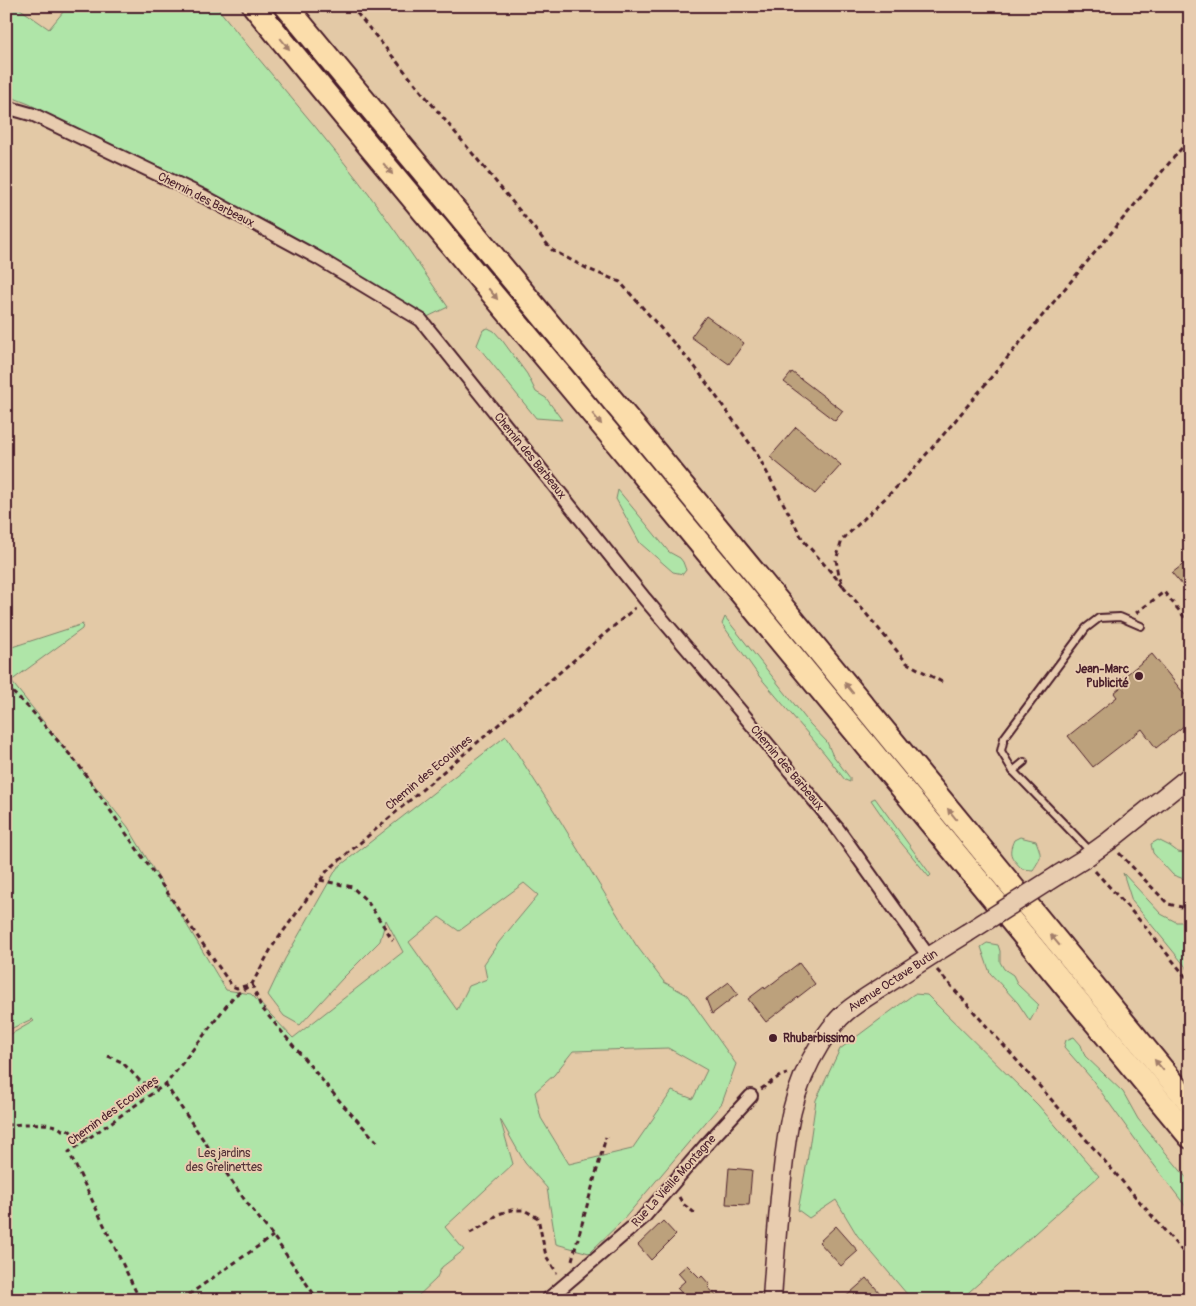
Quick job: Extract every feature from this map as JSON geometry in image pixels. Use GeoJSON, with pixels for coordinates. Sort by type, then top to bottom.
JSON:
{"type":"FeatureCollection","features":[{"type":"Feature","properties":{"kind":"highway"},"geometry":{"type":"LineString","coordinates":[[254,6],[639,469],[1190,1138]]}},
{"type":"Feature","properties":{"kind":"highway"},"geometry":{"type":"LineString","coordinates":[[286,6],[1190,1103]]}},
{"type":"Feature","properties":{"kind":"main road","name":"Avenue Octave Butin"},"geometry":{"type":"LineString","coordinates":[[772,1300],[786,1140],[794,1099],[811,1058],[833,1026],[846,1012],[1109,842],[1190,776]]}},
{"type":"Feature","properties":{"kind":"street","name":"Chemin des Barbeaux"},"geometry":{"type":"LineString","coordinates":[[6,107],[34,115],[204,198],[318,258],[421,320],[645,600],[837,828],[929,957]]}},
{"type":"Feature","properties":{"kind":"street","name":"Rue La Vieille Montagne"},"geometry":{"type":"LineString","coordinates":[[547,1300],[643,1218],[751,1096]]}},
{"type":"Feature","properties":{"kind":"lane"},"geometry":{"type":"LineString","coordinates":[[1088,856],[1014,771],[1000,751],[1004,738],[1086,628],[1099,618],[1120,617],[1141,626]]}},
{"type":"Feature","properties":{"kind":"lane"},"geometry":{"type":"LineString","coordinates":[[1014,771],[1024,762]]}},
{"type":"Feature","properties":{"kind":"path"},"geometry":{"type":"LineString","coordinates":[[351,6],[552,250],[588,269],[620,282],[695,366],[756,452],[803,540],[907,663],[942,682]]}},
{"type":"Feature","properties":{"kind":"path"},"geometry":{"type":"LineString","coordinates":[[844,587],[836,560],[842,540],[905,479],[1190,138]]}},
{"type":"Feature","properties":{"kind":"path"},"geometry":{"type":"LineString","coordinates":[[1127,619],[1164,592],[1190,624]]}},
{"type":"Feature","properties":{"kind":"path","name":"Chemin des Ecoulines"},"geometry":{"type":"LineString","coordinates":[[140,1300],[69,1152],[165,1084],[234,996],[252,984],[272,947],[327,871],[645,600]]}},
{"type":"Feature","properties":{"kind":"path"},"geometry":{"type":"LineString","coordinates":[[6,686],[31,710],[78,764],[232,986],[237,988],[252,984],[261,1007],[343,1105],[380,1145]]}},
{"type":"Feature","properties":{"kind":"path"},"geometry":{"type":"LineString","coordinates":[[1109,842],[1168,904],[1186,908],[1190,906]]}},
{"type":"Feature","properties":{"kind":"path"},"geometry":{"type":"LineString","coordinates":[[1088,856],[1190,982]]}},
{"type":"Feature","properties":{"kind":"path"},"geometry":{"type":"LineString","coordinates":[[320,880],[352,888],[366,901],[393,940]]}},
{"type":"Feature","properties":{"kind":"path"},"geometry":{"type":"LineString","coordinates":[[929,957],[934,967],[1190,1260]]}},
{"type":"Feature","properties":{"kind":"path"},"geometry":{"type":"LineString","coordinates":[[108,1056],[122,1062],[140,1082],[159,1089]]}},
{"type":"Feature","properties":{"kind":"path"},"geometry":{"type":"LineString","coordinates":[[751,1096],[780,1076],[788,1074],[802,1077]]}},
{"type":"Feature","properties":{"kind":"path"},"geometry":{"type":"LineString","coordinates":[[165,1084],[318,1300]]}},
{"type":"Feature","properties":{"kind":"path"},"geometry":{"type":"LineString","coordinates":[[6,1125],[55,1125],[62,1130],[67,1129],[74,1134],[88,1138]]}},
{"type":"Feature","properties":{"kind":"path"},"geometry":{"type":"LineString","coordinates":[[470,1233],[488,1223],[498,1214],[512,1210],[524,1210],[538,1218],[546,1256],[554,1271],[566,1283],[606,1138]]}},
{"type":"Feature","properties":{"kind":"path"},"geometry":{"type":"LineString","coordinates":[[680,1199],[683,1204],[696,1214]]}},
{"type":"Feature","properties":{"kind":"path"},"geometry":{"type":"LineString","coordinates":[[181,1300],[273,1236]]}},
{"type":"Feature","properties":{"kind":"green space"},"geometry":{"type":"Polygon","coordinates":[[[6,6],[16,6],[49,29],[68,6],[216,6],[359,182],[448,307],[421,320],[318,258],[29,104],[6,95],[6,6]]]}},
{"type":"Feature","properties":{"kind":"green space"},"geometry":{"type":"Polygon","coordinates":[[[488,328],[494,331],[502,340],[527,374],[536,392],[546,398],[562,420],[536,418],[477,345],[483,330],[488,328]]]}},
{"type":"Feature","properties":{"kind":"green space"},"geometry":{"type":"Polygon","coordinates":[[[618,490],[669,552],[680,558],[686,570],[683,574],[673,572],[640,543],[616,499],[618,490]]]}},
{"type":"Feature","properties":{"kind":"green space"},"geometry":{"type":"Polygon","coordinates":[[[725,617],[810,724],[827,742],[832,754],[850,778],[850,782],[845,780],[759,676],[722,624],[725,617]]]}},
{"type":"Feature","properties":{"kind":"green space","name":"Les jardins des Grelinettes"},"geometry":{"type":"Polygon","coordinates":[[[83,624],[82,629],[11,681],[128,827],[226,990],[251,994],[293,1038],[403,952],[386,920],[380,941],[300,1025],[284,1016],[268,995],[285,959],[337,868],[506,736],[636,945],[664,982],[687,995],[736,1064],[722,1103],[623,1220],[589,1253],[556,1244],[547,1188],[525,1163],[500,1119],[513,1164],[445,1227],[464,1250],[442,1267],[436,1279],[415,1300],[6,1300],[6,1037],[34,1021],[32,1019],[6,1031],[6,649],[83,624]],[[524,883],[459,931],[439,917],[409,942],[457,1010],[469,986],[487,979],[484,964],[499,942],[538,895],[524,883]],[[668,1048],[573,1051],[554,1075],[535,1092],[541,1118],[569,1164],[632,1149],[672,1091],[693,1099],[707,1070],[668,1048]]]}},
{"type":"Feature","properties":{"kind":"green space"},"geometry":{"type":"Polygon","coordinates":[[[875,798],[931,875],[929,877],[898,839],[871,800],[875,798]]]}},
{"type":"Feature","properties":{"kind":"green space"},"geometry":{"type":"Polygon","coordinates":[[[1020,837],[1036,841],[1040,856],[1033,870],[1022,869],[1012,856],[1011,849],[1014,840],[1020,837]]]}},
{"type":"Feature","properties":{"kind":"green space"},"geometry":{"type":"Polygon","coordinates":[[[1158,840],[1178,852],[1190,854],[1190,880],[1173,875],[1153,853],[1151,844],[1158,840]]]}},
{"type":"Feature","properties":{"kind":"green space"},"geometry":{"type":"Polygon","coordinates":[[[1123,873],[1161,914],[1176,922],[1190,922],[1190,972],[1132,901],[1123,873]]]}},
{"type":"Feature","properties":{"kind":"green space"},"geometry":{"type":"Polygon","coordinates":[[[987,943],[998,945],[1000,962],[1004,969],[1013,975],[1018,985],[1039,1005],[1030,1021],[1018,1003],[990,973],[981,947],[987,943]]]}},
{"type":"Feature","properties":{"kind":"green space"},"geometry":{"type":"Polygon","coordinates":[[[914,994],[927,995],[1038,1105],[1099,1176],[960,1300],[912,1300],[857,1235],[836,1200],[809,1218],[798,1210],[816,1100],[840,1049],[914,994]]]}},
{"type":"Feature","properties":{"kind":"green space"},"geometry":{"type":"Polygon","coordinates":[[[1074,1037],[1081,1045],[1085,1056],[1123,1092],[1138,1119],[1190,1182],[1190,1212],[1091,1078],[1064,1047],[1066,1040],[1074,1037]]]}},
{"type":"Feature","properties":{"kind":"building"},"geometry":{"type":"Polygon","coordinates":[[[706,316],[744,343],[729,364],[691,337],[706,316]]]}},
{"type":"Feature","properties":{"kind":"building"},"geometry":{"type":"Polygon","coordinates":[[[792,372],[843,411],[835,421],[784,382],[792,372]]]}},
{"type":"Feature","properties":{"kind":"building"},"geometry":{"type":"Polygon","coordinates":[[[796,427],[841,465],[815,494],[770,457],[796,427]]]}},
{"type":"Feature","properties":{"kind":"building"},"geometry":{"type":"Polygon","coordinates":[[[1190,559],[1190,594],[1172,573],[1190,559]]]}},
{"type":"Feature","properties":{"kind":"building"},"geometry":{"type":"Polygon","coordinates":[[[1152,654],[1190,701],[1190,721],[1156,748],[1142,729],[1093,767],[1068,736],[1117,697],[1114,693],[1120,688],[1116,683],[1152,654]]]}},
{"type":"Feature","properties":{"kind":"building"},"geometry":{"type":"Polygon","coordinates":[[[799,963],[815,984],[766,1022],[748,999],[764,987],[765,989],[799,963]]]}},
{"type":"Feature","properties":{"kind":"building"},"geometry":{"type":"Polygon","coordinates":[[[729,982],[738,994],[712,1014],[706,999],[729,982]]]}},
{"type":"Feature","properties":{"kind":"building"},"geometry":{"type":"Polygon","coordinates":[[[729,1168],[752,1170],[749,1205],[726,1204],[729,1168]]]}},
{"type":"Feature","properties":{"kind":"building"},"geometry":{"type":"Polygon","coordinates":[[[663,1221],[676,1235],[651,1260],[638,1245],[663,1221]]]}},
{"type":"Feature","properties":{"kind":"building"},"geometry":{"type":"Polygon","coordinates":[[[836,1226],[858,1251],[841,1266],[819,1242],[836,1226]]]}},
{"type":"Feature","properties":{"kind":"building"},"geometry":{"type":"Polygon","coordinates":[[[687,1265],[700,1278],[702,1276],[710,1285],[708,1287],[720,1300],[688,1300],[677,1288],[685,1281],[678,1273],[687,1265]]]}},
{"type":"Feature","properties":{"kind":"building"},"geometry":{"type":"Polygon","coordinates":[[[867,1278],[886,1300],[842,1300],[867,1278]]]}},
{"type":"Feature","properties":{"kind":"place","name":"Jean-Marc Publicité"},"geometry":{"type":"Point","coordinates":[1139,676]}},
{"type":"Feature","properties":{"kind":"place","name":"Rhubarbissimo"},"geometry":{"type":"Point","coordinates":[773,1038]}}]}
